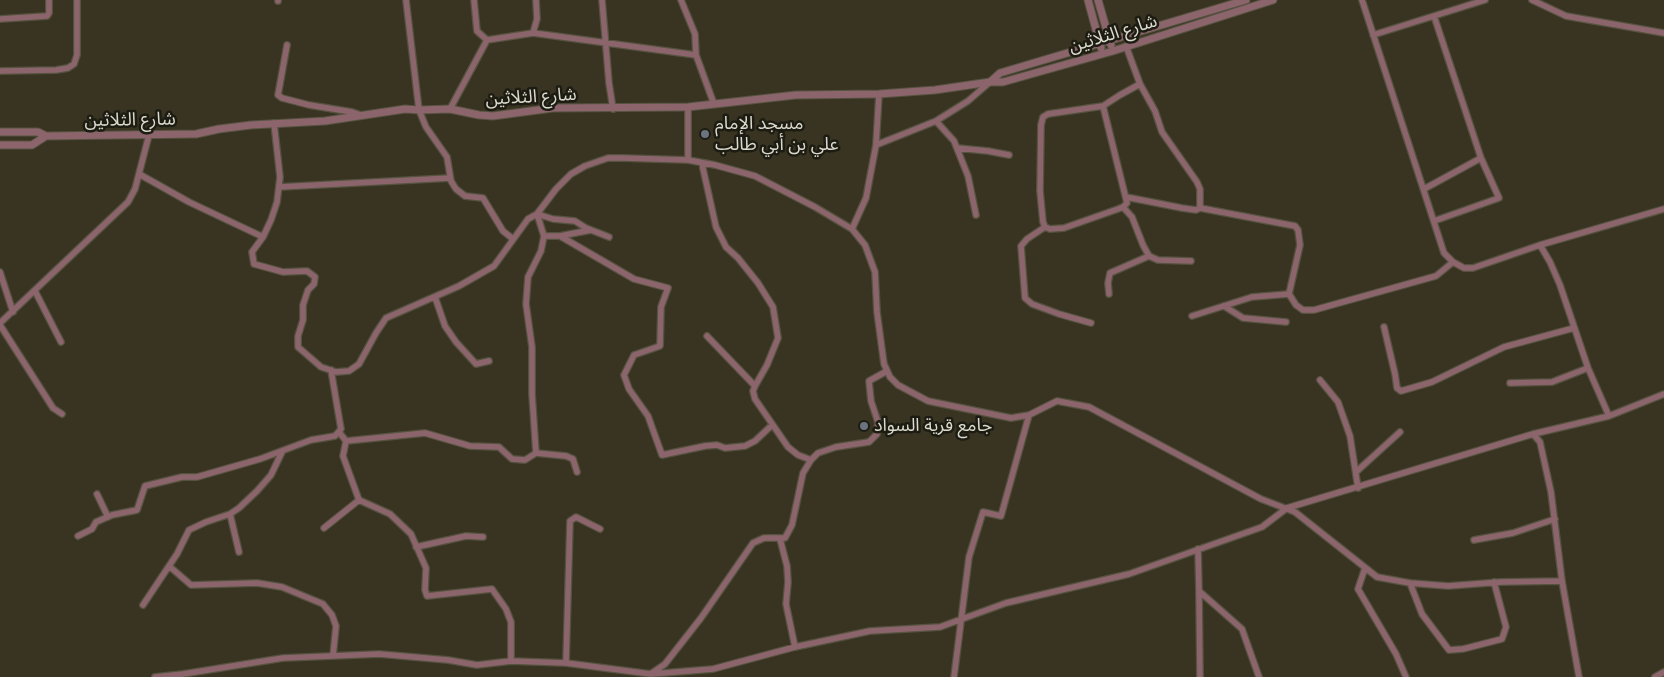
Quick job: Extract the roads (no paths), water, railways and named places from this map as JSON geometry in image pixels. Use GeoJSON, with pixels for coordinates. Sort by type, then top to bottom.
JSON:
{"type":"FeatureCollection","features":[{"type":"Feature","properties":{"kind":"street"},"geometry":{"type":"LineString","coordinates":[[0,20],[47,16],[49,13],[49,0]]}},
{"type":"Feature","properties":{"kind":"street"},"geometry":{"type":"LineString","coordinates":[[0,71],[56,70],[68,68],[74,64],[77,55],[77,0]]}},
{"type":"Feature","properties":{"kind":"street"},"geometry":{"type":"LineString","coordinates":[[406,0],[419,110],[430,135],[447,157],[450,178],[456,189],[465,196],[483,198],[503,231],[513,239]]}},
{"type":"Feature","properties":{"kind":"street"},"geometry":{"type":"LineString","coordinates":[[474,0],[478,31],[487,40]]}},
{"type":"Feature","properties":{"kind":"street"},"geometry":{"type":"LineString","coordinates":[[533,33],[537,19],[536,0]]}},
{"type":"Feature","properties":{"kind":"street"},"geometry":{"type":"LineString","coordinates":[[602,0],[613,108]]}},
{"type":"Feature","properties":{"kind":"street"},"geometry":{"type":"LineString","coordinates":[[681,0],[695,34],[696,55],[714,104]]}},
{"type":"Feature","properties":{"kind":"street"},"geometry":{"type":"LineString","coordinates":[[1088,0],[1103,53]]}},
{"type":"Feature","properties":{"kind":"street"},"geometry":{"type":"LineString","coordinates":[[1098,0],[1113,51]]}},
{"type":"Feature","properties":{"kind":"street","name":"شارع الثلاثين"},"geometry":{"type":"LineString","coordinates":[[990,82],[1000,73],[1110,41],[1243,3],[1273,0]]}},
{"type":"Feature","properties":{"kind":"street"},"geometry":{"type":"LineString","coordinates":[[1362,0],[1444,253],[1453,262],[1464,268],[1473,268],[1540,245],[1664,209]]}},
{"type":"Feature","properties":{"kind":"street"},"geometry":{"type":"LineString","coordinates":[[1373,35],[1485,0]]}},
{"type":"Feature","properties":{"kind":"street"},"geometry":{"type":"LineString","coordinates":[[1532,0],[1566,16],[1664,33]]}},
{"type":"Feature","properties":{"kind":"street","name":"شارع الثلاثين"},"geometry":{"type":"LineString","coordinates":[[0,132],[38,132],[46,136],[196,134],[219,129],[274,123],[325,121],[405,109],[450,109],[493,116],[542,109],[688,107],[796,95],[878,94],[934,90],[1003,82],[1113,51],[1243,3]]}},
{"type":"Feature","properties":{"kind":"street"},"geometry":{"type":"LineString","coordinates":[[1434,16],[1481,158],[1499,198],[1434,220]]}},
{"type":"Feature","properties":{"kind":"street"},"geometry":{"type":"LineString","coordinates":[[487,40],[533,33],[696,55]]}},
{"type":"Feature","properties":{"kind":"street"},"geometry":{"type":"LineString","coordinates":[[450,109],[487,40]]}},
{"type":"Feature","properties":{"kind":"street"},"geometry":{"type":"LineString","coordinates":[[287,45],[278,94],[282,98],[309,106],[363,115]]}},
{"type":"Feature","properties":{"kind":"street"},"geometry":{"type":"LineString","coordinates":[[1126,46],[1140,84],[1155,111],[1162,132],[1200,188],[1200,208]]}},
{"type":"Feature","properties":{"kind":"street"},"geometry":{"type":"LineString","coordinates":[[876,145],[936,121],[968,101],[990,82]]}},
{"type":"Feature","properties":{"kind":"street"},"geometry":{"type":"LineString","coordinates":[[1046,227],[1043,222],[1040,191],[1041,125],[1043,117],[1048,114],[1103,106],[1140,84]]}},
{"type":"Feature","properties":{"kind":"street"},"geometry":{"type":"LineString","coordinates":[[852,229],[866,198],[876,145],[878,94]]}},
{"type":"Feature","properties":{"kind":"street"},"geometry":{"type":"LineString","coordinates":[[1091,323],[1032,304],[1025,298],[1021,246],[1026,239],[1046,227],[1064,228],[1124,207],[1127,203],[1103,106]]}},
{"type":"Feature","properties":{"kind":"street"},"geometry":{"type":"LineString","coordinates":[[688,107],[688,160]]}},
{"type":"Feature","properties":{"kind":"street"},"geometry":{"type":"LineString","coordinates":[[936,121],[954,141],[957,148],[968,176],[976,215]]}},
{"type":"Feature","properties":{"kind":"street"},"geometry":{"type":"LineString","coordinates":[[274,123],[279,167],[277,202],[272,220],[252,252],[254,264],[282,272],[307,271],[315,277],[314,284],[308,290],[303,304],[303,320],[298,336],[298,347],[321,367],[336,372],[349,371],[358,364],[386,318],[474,279],[494,266],[528,219],[537,214],[556,189],[571,174],[585,166],[608,158],[688,160],[702,164],[715,164],[754,176],[815,206],[852,229],[866,245],[875,272],[877,312],[884,364],[887,371],[898,385],[928,401],[1011,418],[1029,414],[1057,401],[1089,408],[1262,499],[1295,512],[1377,577],[1410,583],[1448,586],[1494,582],[1562,581]]}},
{"type":"Feature","properties":{"kind":"street"},"geometry":{"type":"LineString","coordinates":[[62,414],[53,408],[0,324],[124,206],[133,193],[140,174],[149,135]]}},
{"type":"Feature","properties":{"kind":"street","name":"شارع الثلاثين"},"geometry":{"type":"LineString","coordinates":[[0,145],[32,144],[46,136]]}},
{"type":"Feature","properties":{"kind":"street"},"geometry":{"type":"LineString","coordinates":[[957,148],[1009,155]]}},
{"type":"Feature","properties":{"kind":"street"},"geometry":{"type":"LineString","coordinates":[[1424,189],[1481,158]]}},
{"type":"Feature","properties":{"kind":"street"},"geometry":{"type":"LineString","coordinates":[[702,164],[716,227],[726,247],[738,258],[758,283],[773,307],[778,338],[767,365],[753,391],[755,398],[788,446],[798,454],[811,460]]}},
{"type":"Feature","properties":{"kind":"street"},"geometry":{"type":"LineString","coordinates":[[140,174],[189,202],[263,237]]}},
{"type":"Feature","properties":{"kind":"street"},"geometry":{"type":"LineString","coordinates":[[279,187],[450,178]]}},
{"type":"Feature","properties":{"kind":"street"},"geometry":{"type":"LineString","coordinates":[[1126,197],[1182,208],[1196,210],[1200,208],[1294,226],[1298,230],[1300,245],[1289,294],[1296,305],[1303,310],[1314,310],[1436,276],[1453,262]]}},
{"type":"Feature","properties":{"kind":"street"},"geometry":{"type":"LineString","coordinates":[[1124,207],[1132,217],[1149,256],[1158,260],[1191,261]]}},
{"type":"Feature","properties":{"kind":"street"},"geometry":{"type":"LineString","coordinates":[[537,214],[553,219],[575,222],[610,237]]}},
{"type":"Feature","properties":{"kind":"street"},"geometry":{"type":"LineString","coordinates":[[536,453],[532,394],[532,347],[526,304],[528,277],[541,251],[544,236],[537,214]]}},
{"type":"Feature","properties":{"kind":"street"},"geometry":{"type":"LineString","coordinates":[[544,236],[560,236],[591,230]]}},
{"type":"Feature","properties":{"kind":"street"},"geometry":{"type":"LineString","coordinates":[[560,236],[634,279],[668,288],[661,307],[660,346],[634,355],[624,375],[629,389],[648,416],[662,455],[705,446],[717,445],[725,448],[745,446],[755,441],[772,425]]}},
{"type":"Feature","properties":{"kind":"street"},"geometry":{"type":"LineString","coordinates":[[1540,245],[1560,285],[1588,368],[1609,416]]}},
{"type":"Feature","properties":{"kind":"street"},"geometry":{"type":"LineString","coordinates":[[1109,294],[1108,282],[1110,273],[1149,256]]}},
{"type":"Feature","properties":{"kind":"street"},"geometry":{"type":"LineString","coordinates":[[0,272],[13,312]]}},
{"type":"Feature","properties":{"kind":"street"},"geometry":{"type":"LineString","coordinates":[[36,291],[61,342]]}},
{"type":"Feature","properties":{"kind":"street"},"geometry":{"type":"LineString","coordinates":[[1192,316],[1252,297],[1289,294]]}},
{"type":"Feature","properties":{"kind":"street"},"geometry":{"type":"LineString","coordinates":[[435,297],[445,326],[456,342],[476,364],[489,361]]}},
{"type":"Feature","properties":{"kind":"street"},"geometry":{"type":"LineString","coordinates":[[1224,306],[1243,318],[1286,322]]}},
{"type":"Feature","properties":{"kind":"street"},"geometry":{"type":"LineString","coordinates":[[1384,327],[1397,388],[1401,391],[1432,382],[1504,347],[1574,328]]}},
{"type":"Feature","properties":{"kind":"street"},"geometry":{"type":"LineString","coordinates":[[707,336],[755,386]]}},
{"type":"Feature","properties":{"kind":"street"},"geometry":{"type":"LineString","coordinates":[[1510,383],[1552,382],[1588,368]]}},
{"type":"Feature","properties":{"kind":"street"},"geometry":{"type":"LineString","coordinates":[[78,536],[92,529],[96,522],[137,510],[145,486],[182,477],[197,477],[282,452],[311,440],[335,436],[341,429],[331,370]]}},
{"type":"Feature","properties":{"kind":"street"},"geometry":{"type":"LineString","coordinates":[[649,675],[665,664],[695,626],[753,543],[764,538],[785,538],[792,525],[803,473],[811,460],[818,453],[836,447],[869,442],[873,438],[876,434],[878,422],[871,401],[870,381],[887,371]]}},
{"type":"Feature","properties":{"kind":"street"},"geometry":{"type":"LineString","coordinates":[[1320,380],[1338,402],[1350,436],[1358,488]]}},
{"type":"Feature","properties":{"kind":"street"},"geometry":{"type":"LineString","coordinates":[[155,677],[283,658],[379,654],[448,660],[477,665],[511,661],[566,663],[649,675],[714,669],[795,647],[870,631],[940,627],[1006,603],[1129,574],[1262,527],[1288,508],[1533,434],[1609,416],[1664,394]]}},
{"type":"Feature","properties":{"kind":"street"},"geometry":{"type":"LineString","coordinates":[[954,677],[969,557],[983,512],[1001,516],[1029,414]]}},
{"type":"Feature","properties":{"kind":"street"},"geometry":{"type":"LineString","coordinates":[[339,432],[346,441],[343,456],[359,500],[390,514],[411,534],[426,568],[425,590],[427,596],[492,589],[506,609],[511,622],[511,661]]}},
{"type":"Feature","properties":{"kind":"street"},"geometry":{"type":"LineString","coordinates":[[1356,472],[1400,432]]}},
{"type":"Feature","properties":{"kind":"street"},"geometry":{"type":"LineString","coordinates":[[346,441],[424,433],[470,446],[499,447],[512,459],[525,460],[536,453],[566,456],[573,459],[577,472]]}},
{"type":"Feature","properties":{"kind":"street"},"geometry":{"type":"LineString","coordinates":[[1533,434],[1540,442],[1551,492],[1562,581],[1579,677]]}},
{"type":"Feature","properties":{"kind":"street"},"geometry":{"type":"LineString","coordinates":[[143,605],[169,566],[189,530],[230,514],[239,508],[271,475],[282,452]]}},
{"type":"Feature","properties":{"kind":"street"},"geometry":{"type":"LineString","coordinates":[[97,494],[108,517]]}},
{"type":"Feature","properties":{"kind":"street"},"geometry":{"type":"LineString","coordinates":[[324,528],[359,500]]}},
{"type":"Feature","properties":{"kind":"street"},"geometry":{"type":"LineString","coordinates":[[230,514],[239,552]]}},
{"type":"Feature","properties":{"kind":"street"},"geometry":{"type":"LineString","coordinates":[[566,663],[570,521],[576,517],[600,528]]}},
{"type":"Feature","properties":{"kind":"street"},"geometry":{"type":"LineString","coordinates":[[1474,540],[1513,533],[1555,519]]}},
{"type":"Feature","properties":{"kind":"street"},"geometry":{"type":"LineString","coordinates":[[416,547],[466,536],[483,537]]}},
{"type":"Feature","properties":{"kind":"street"},"geometry":{"type":"LineString","coordinates":[[780,539],[787,566],[786,604],[795,647]]}},
{"type":"Feature","properties":{"kind":"street"},"geometry":{"type":"LineString","coordinates":[[1198,550],[1200,677]]}},
{"type":"Feature","properties":{"kind":"street"},"geometry":{"type":"LineString","coordinates":[[169,566],[191,585],[257,583],[282,587],[323,604],[332,615],[336,626],[334,656]]}},
{"type":"Feature","properties":{"kind":"street"},"geometry":{"type":"LineString","coordinates":[[1365,568],[1358,589],[1396,654],[1406,677]]}},
{"type":"Feature","properties":{"kind":"street"},"geometry":{"type":"LineString","coordinates":[[1410,583],[1422,614],[1450,650],[1464,649],[1502,639],[1506,626],[1494,582]]}},
{"type":"Feature","properties":{"kind":"street"},"geometry":{"type":"LineString","coordinates":[[1199,591],[1242,629],[1259,677]]}},
{"type":"Feature","properties":{"kind":"street"},"geometry":{"type":"LineString","coordinates":[[1655,677],[1664,672]]}},
{"type":"Feature","properties":{"kind":"place","name":"مسجد الإمام علي بن أبي طالب"},"geometry":{"type":"Point","coordinates":[705,134]}},
{"type":"Feature","properties":{"kind":"place","name":"جامع قرية السواد"},"geometry":{"type":"Point","coordinates":[864,426]}}]}
